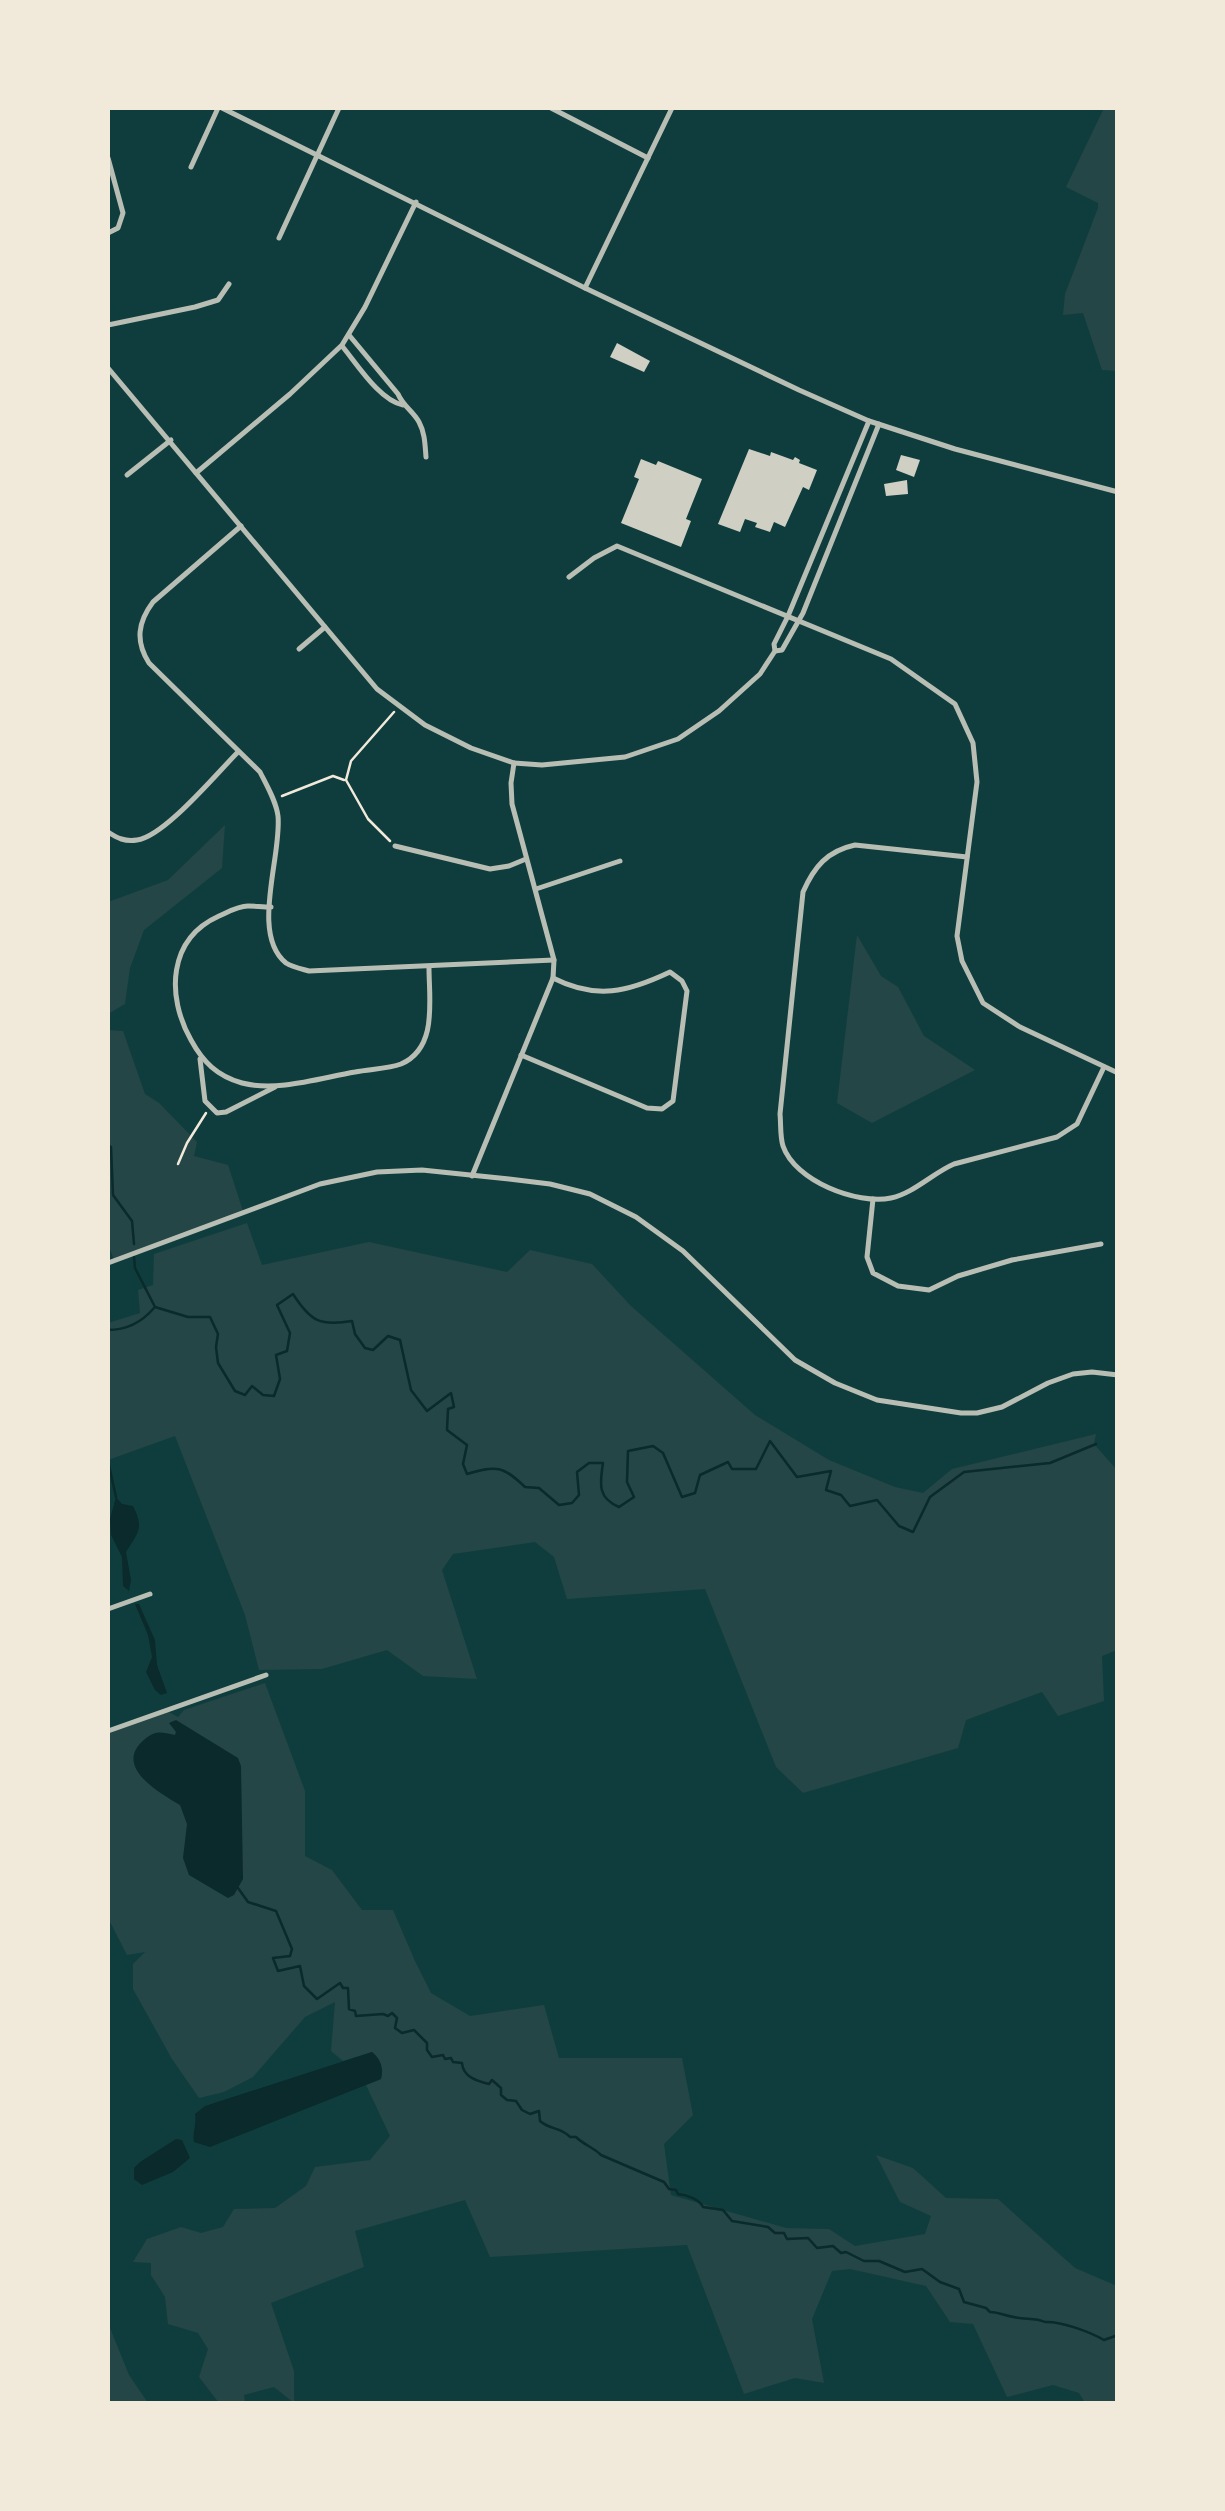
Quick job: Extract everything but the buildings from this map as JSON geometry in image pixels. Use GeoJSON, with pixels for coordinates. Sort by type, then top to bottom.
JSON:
{"type":"FeatureCollection","features":[{"type":"Feature","properties":{"kind":"street"},"geometry":{"type":"LineString","coordinates":[[192,167],[220,108],[586,288],[869,421],[955,449],[1118,492]]}},
{"type":"Feature","properties":{"kind":"street"},"geometry":{"type":"LineString","coordinates":[[279,238],[339,108]]}},
{"type":"Feature","properties":{"kind":"street"},"geometry":{"type":"LineString","coordinates":[[551,108],[648,158]]}},
{"type":"Feature","properties":{"kind":"street"},"geometry":{"type":"LineString","coordinates":[[586,288],[672,108]]}},
{"type":"Feature","properties":{"kind":"street"},"geometry":{"type":"LineString","coordinates":[[108,158],[123,213],[118,228],[108,232]]}},
{"type":"Feature","properties":{"kind":"street"},"geometry":{"type":"LineString","coordinates":[[196,473],[342,345],[416,202]]}},
{"type":"Feature","properties":{"kind":"street"},"geometry":{"type":"LineString","coordinates":[[108,325],[218,300],[229,284]]}},
{"type":"Feature","properties":{"kind":"street"},"geometry":{"type":"LineString","coordinates":[[349,335],[417,418],[426,457]]}},
{"type":"Feature","properties":{"kind":"street"},"geometry":{"type":"LineString","coordinates":[[342,345],[389,401],[403,405]]}},
{"type":"Feature","properties":{"kind":"street"},"geometry":{"type":"LineString","coordinates":[[108,368],[377,689],[424,726],[470,748],[514,763],[542,765],[624,758],[678,739],[719,711],[760,674],[774,651],[869,421]]}},
{"type":"Feature","properties":{"kind":"street"},"geometry":{"type":"LineString","coordinates":[[774,651],[782,650],[799,621],[879,424]]}},
{"type":"Feature","properties":{"kind":"street"},"geometry":{"type":"LineString","coordinates":[[127,475],[171,440]]}},
{"type":"Feature","properties":{"kind":"street"},"geometry":{"type":"LineString","coordinates":[[240,526],[150,605],[139,636],[149,663],[260,772],[273,800],[278,816],[268,924],[272,944],[287,963],[308,972],[554,960]]}},
{"type":"Feature","properties":{"kind":"street"},"geometry":{"type":"LineString","coordinates":[[570,576],[616,546],[891,658],[955,704],[973,743],[977,782],[956,936],[962,961],[983,1002],[1020,1027],[1118,1073]]}},
{"type":"Feature","properties":{"kind":"street"},"geometry":{"type":"LineString","coordinates":[[299,649],[324,627]]}},
{"type":"Feature","properties":{"kind":"street"},"geometry":{"type":"LineString","coordinates":[[108,832],[121,840],[140,840],[162,829],[238,752]]}},
{"type":"Feature","properties":{"kind":"street"},"geometry":{"type":"LineString","coordinates":[[472,1176],[552,978],[554,960],[512,804],[514,763]]}},
{"type":"Feature","properties":{"kind":"street"},"geometry":{"type":"LineString","coordinates":[[968,856],[855,845],[825,857],[812,872],[803,892],[780,1114],[783,1147],[804,1175],[837,1192],[873,1199],[893,1198],[954,1164],[1057,1137],[1077,1124],[1104,1067]]}},
{"type":"Feature","properties":{"kind":"street"},"geometry":{"type":"LineString","coordinates":[[395,846],[490,869],[526,860]]}},
{"type":"Feature","properties":{"kind":"street"},"geometry":{"type":"LineString","coordinates":[[536,890],[620,862]]}},
{"type":"Feature","properties":{"kind":"street"},"geometry":{"type":"LineString","coordinates":[[270,908],[244,906],[202,924],[185,943],[176,964],[175,994],[184,1026],[212,1068],[236,1081],[256,1086],[278,1085],[401,1064],[420,1048],[430,1026],[429,967]]}},
{"type":"Feature","properties":{"kind":"street"},"geometry":{"type":"LineString","coordinates":[[522,1055],[647,1108],[662,1109],[673,1101],[687,991],[682,981],[670,972],[623,991],[599,992],[570,987],[552,978]]}},
{"type":"Feature","properties":{"kind":"street"},"geometry":{"type":"LineString","coordinates":[[200,1055],[205,1101],[218,1112],[226,1112],[278,1085]]}},
{"type":"Feature","properties":{"kind":"street"},"geometry":{"type":"LineString","coordinates":[[108,1262],[320,1184],[378,1172],[422,1170],[550,1184],[590,1194],[636,1217],[683,1251],[795,1360],[835,1383],[877,1400],[962,1414],[978,1413],[1002,1407],[1066,1376],[1118,1374]]}},
{"type":"Feature","properties":{"kind":"street"},"geometry":{"type":"LineString","coordinates":[[873,1199],[866,1257],[873,1272],[898,1286],[929,1290],[958,1276],[1012,1260],[1100,1244]]}},
{"type":"Feature","properties":{"kind":"street"},"geometry":{"type":"LineString","coordinates":[[108,1609],[150,1594]]}},
{"type":"Feature","properties":{"kind":"street"},"geometry":{"type":"LineString","coordinates":[[108,1732],[266,1675]]}},
{"type":"Feature","properties":{"kind":"path"},"geometry":{"type":"LineString","coordinates":[[346,780],[351,761],[398,707]]}},
{"type":"Feature","properties":{"kind":"path"},"geometry":{"type":"LineString","coordinates":[[273,800],[333,776],[346,780],[368,819],[395,846]]}},
{"type":"Feature","properties":{"kind":"path"},"geometry":{"type":"LineString","coordinates":[[178,1164],[207,1112]]}},
{"type":"Feature","properties":{"kind":"shaded area"},"geometry":{"type":"Polygon","coordinates":[[[1104,108],[1117,108],[1117,371],[1102,370],[1083,313],[1063,315],[1065,294],[1098,208],[1098,203],[1066,187],[1104,108]]]}},
{"type":"Feature","properties":{"kind":"shaded area"},"geometry":{"type":"Polygon","coordinates":[[[225,825],[222,868],[144,930],[130,968],[125,1004],[108,1014],[108,902],[168,880],[225,825]]]}},
{"type":"Feature","properties":{"kind":"shaded area"},"geometry":{"type":"Polygon","coordinates":[[[857,935],[881,976],[898,987],[924,1036],[975,1070],[872,1123],[837,1103],[857,935]]]}},
{"type":"Feature","properties":{"kind":"shaded area"},"geometry":{"type":"Polygon","coordinates":[[[108,1030],[123,1031],[145,1094],[197,1142],[194,1156],[228,1165],[243,1211],[114,1260],[108,1244],[108,1030]]]}},
{"type":"Feature","properties":{"kind":"shaded area"},"geometry":{"type":"Polygon","coordinates":[[[247,1223],[262,1265],[369,1242],[507,1272],[530,1250],[592,1264],[631,1306],[755,1415],[829,1460],[895,1487],[923,1493],[952,1469],[1096,1434],[1094,1444],[1117,1470],[1117,1650],[1102,1656],[1104,1701],[1058,1716],[1042,1692],[966,1720],[958,1748],[803,1793],[776,1767],[705,1589],[567,1599],[554,1557],[535,1542],[453,1554],[442,1570],[477,1679],[423,1676],[387,1650],[322,1669],[259,1670],[245,1615],[175,1436],[108,1460],[108,1323],[140,1313],[138,1290],[153,1285],[154,1254],[247,1223]]]}},
{"type":"Feature","properties":{"kind":"shaded area"},"geometry":{"type":"Polygon","coordinates":[[[116,1497],[122,1504],[133,1506],[139,1520],[138,1531],[126,1552],[129,1591],[123,1586],[122,1557],[111,1535],[110,1519],[116,1497]]]}},
{"type":"Feature","properties":{"kind":"shaded area"},"geometry":{"type":"Polygon","coordinates":[[[135,1604],[139,1604],[155,1640],[157,1665],[167,1693],[161,1695],[146,1672],[152,1657],[135,1604]]]}},
{"type":"Feature","properties":{"kind":"shaded area"},"geometry":{"type":"Polygon","coordinates":[[[265,1683],[305,1791],[305,1856],[332,1870],[362,1910],[393,1910],[431,1993],[470,2016],[544,2005],[559,2058],[682,2058],[693,2115],[664,2144],[671,2195],[786,2228],[829,2229],[855,2246],[925,2234],[931,2216],[900,2202],[876,2155],[913,2168],[946,2198],[998,2199],[1075,2268],[1117,2286],[1117,2403],[1085,2403],[1079,2393],[1053,2385],[1007,2397],[973,2324],[950,2322],[926,2286],[850,2269],[832,2271],[812,2319],[824,2383],[795,2378],[744,2394],[687,2245],[490,2257],[465,2200],[355,2231],[364,2267],[271,2303],[294,2371],[294,2403],[274,2387],[244,2395],[245,2403],[219,2403],[199,2377],[208,2349],[198,2333],[168,2324],[165,2297],[151,2275],[151,2263],[133,2262],[147,2239],[181,2227],[201,2233],[223,2227],[234,2209],[275,2208],[306,2186],[315,2167],[370,2160],[390,2136],[366,2085],[381,2079],[372,2052],[343,2061],[331,2051],[335,2002],[305,2017],[253,2077],[224,2092],[199,2098],[133,1989],[133,1964],[145,1952],[127,1955],[108,1918],[108,1731],[167,1711],[178,1717],[184,1710],[265,1683]]]}},
{"type":"Feature","properties":{"kind":"shaded area"},"geometry":{"type":"Polygon","coordinates":[[[176,1720],[238,1758],[241,1766],[243,1879],[228,1898],[189,1875],[183,1858],[187,1824],[180,1805],[151,1786],[133,1759],[136,1749],[152,1734],[175,1735],[169,1723],[176,1720]]]}},
{"type":"Feature","properties":{"kind":"shaded area"},"geometry":{"type":"Polygon","coordinates":[[[372,2052],[381,2064],[381,2079],[210,2147],[194,2142],[195,2114],[205,2106],[372,2052]]]}},
{"type":"Feature","properties":{"kind":"shaded area"},"geometry":{"type":"Polygon","coordinates":[[[176,2139],[182,2140],[190,2158],[173,2172],[142,2185],[134,2179],[134,2168],[140,2162],[176,2139]]]}},
{"type":"Feature","properties":{"kind":"shaded area"},"geometry":{"type":"Polygon","coordinates":[[[108,2323],[129,2375],[148,2403],[108,2403],[108,2323]]]}},
{"type":"Feature","properties":{"kind":"waterway"},"geometry":{"type":"LineString","coordinates":[[108,1145],[113,1195],[132,1221],[134,1244]]}},
{"type":"Feature","properties":{"kind":"waterway"},"geometry":{"type":"LineString","coordinates":[[134,1257],[135,1268],[155,1307],[188,1317],[210,1317],[218,1334],[218,1363],[235,1391],[245,1395],[252,1386],[263,1395],[274,1396],[280,1379],[276,1355],[287,1351],[290,1333],[277,1305],[293,1294],[317,1320],[352,1321],[365,1348],[373,1350],[388,1336],[400,1340],[411,1390],[427,1411],[451,1393],[454,1407],[448,1409],[447,1430],[467,1445],[463,1464],[467,1474],[499,1469],[525,1487],[539,1488],[559,1505],[572,1503],[579,1495],[577,1472],[589,1463],[603,1463],[603,1494],[612,1503],[619,1507],[634,1497],[627,1482],[628,1451],[653,1446],[663,1453],[682,1497],[695,1493],[700,1475],[728,1462],[732,1469],[756,1469],[770,1441],[797,1477],[831,1471],[826,1490],[841,1495],[850,1506],[877,1500],[899,1526],[913,1532],[930,1497],[964,1472],[1050,1463],[1096,1444]]}},
{"type":"Feature","properties":{"kind":"waterway"},"geometry":{"type":"LineString","coordinates":[[108,1330],[133,1324],[154,1308]]}},
{"type":"Feature","properties":{"kind":"waterway"},"geometry":{"type":"LineString","coordinates":[[108,1461],[116,1497]]}},
{"type":"Feature","properties":{"kind":"waterway"},"geometry":{"type":"LineString","coordinates":[[238,1888],[248,1902],[276,1911],[292,1949],[290,1956],[273,1958],[278,1971],[300,1966],[304,1986],[317,1999],[340,1983],[348,1988],[349,2009],[356,2016],[392,2013],[397,2018],[395,2028],[402,2033],[414,2030],[427,2043],[432,2057],[443,2055],[462,2063],[468,2075],[489,2084],[492,2080],[501,2088],[501,2095],[516,2101],[522,2110],[530,2114],[539,2111],[544,2124],[576,2137],[601,2155],[664,2182],[669,2189],[689,2196],[703,2207],[723,2210],[732,2221],[784,2233],[787,2239],[808,2238],[817,2248],[833,2246],[841,2253],[864,2261],[879,2261],[905,2272],[922,2269],[959,2289],[964,2302],[990,2312],[1067,2325],[1104,2340],[1118,2335]]}}]}
